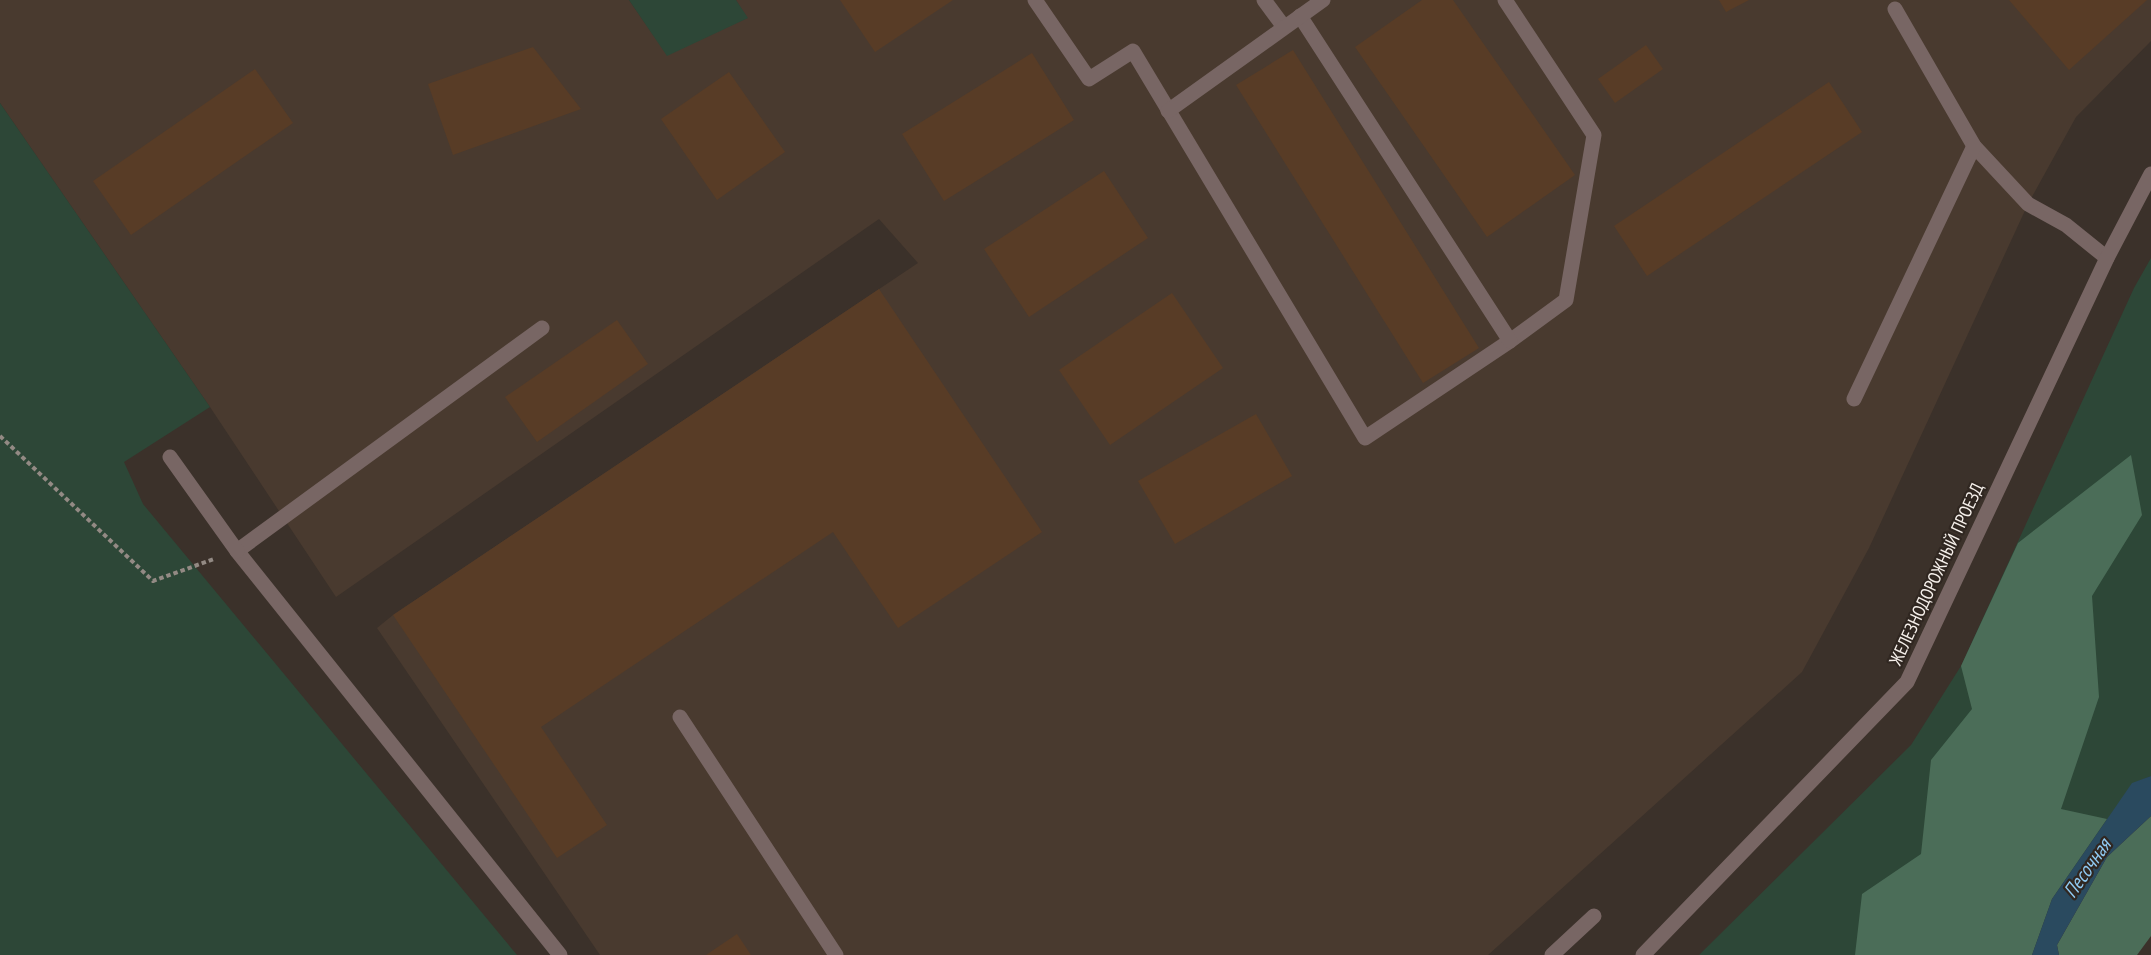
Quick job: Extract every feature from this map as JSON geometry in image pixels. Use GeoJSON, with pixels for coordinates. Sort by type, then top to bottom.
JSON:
{"type":"FeatureCollection","features":[{"type":"Feature","properties":{"kind":"street"},"geometry":{"type":"LineString","coordinates":[[1035,0],[1089,79],[1133,51],[1365,438],[1510,341],[1566,300],[1594,135],[1505,0]]}},
{"type":"Feature","properties":{"kind":"street"},"geometry":{"type":"LineString","coordinates":[[1264,0],[1284,27]]}},
{"type":"Feature","properties":{"kind":"street"},"geometry":{"type":"LineString","coordinates":[[1168,111],[1323,0]]}},
{"type":"Feature","properties":{"kind":"street"},"geometry":{"type":"LineString","coordinates":[[1894,9],[1974,146],[2028,204],[2066,225],[2107,258]]}},
{"type":"Feature","properties":{"kind":"street"},"geometry":{"type":"LineString","coordinates":[[1300,16],[1510,341]]}},
{"type":"Feature","properties":{"kind":"street"},"geometry":{"type":"LineString","coordinates":[[1854,399],[1974,146]]}},
{"type":"Feature","properties":{"kind":"street","name":"ЖЕЛЕЗНОДОРОЖНЫЙ ПРОЕЗД"},"geometry":{"type":"LineString","coordinates":[[1643,955],[1907,682],[2107,258],[2151,174]]}},
{"type":"Feature","properties":{"kind":"street"},"geometry":{"type":"LineString","coordinates":[[237,551],[542,328]]}},
{"type":"Feature","properties":{"kind":"street"},"geometry":{"type":"LineString","coordinates":[[170,458],[237,551],[560,955]]}},
{"type":"Feature","properties":{"kind":"street"},"geometry":{"type":"LineString","coordinates":[[680,717],[836,955]]}},
{"type":"Feature","properties":{"kind":"street"},"geometry":{"type":"LineString","coordinates":[[1552,955],[1594,916]]}},
{"type":"Feature","properties":{"kind":"path"},"geometry":{"type":"LineString","coordinates":[[0,436],[153,581],[237,551]]}},
{"type":"Feature","properties":{"kind":"shaded area"},"geometry":{"type":"Polygon","coordinates":[[[0,0],[629,0],[667,55],[747,18],[736,0],[2151,0],[2151,41],[2076,117],[2028,204],[1869,548],[1802,672],[1488,955],[600,955],[377,628],[393,615],[918,263],[879,219],[336,597],[210,407],[0,103],[0,0]]]}},
{"type":"Feature","properties":{"kind":"green space"},"geometry":{"type":"Polygon","coordinates":[[[629,0],[736,0],[748,18],[667,56],[629,0]]]}},
{"type":"Feature","properties":{"kind":"green space"},"geometry":{"type":"Polygon","coordinates":[[[0,103],[210,407],[124,462],[143,504],[517,955],[0,955],[0,103]]]}},
{"type":"Feature","properties":{"kind":"green space"},"geometry":{"type":"Polygon","coordinates":[[[2151,258],[2151,776],[2132,784],[2052,899],[2032,955],[1699,955],[1911,745],[1961,666],[2134,288],[2151,258]]]}},
{"type":"Feature","properties":{"kind":"green space"},"geometry":{"type":"Polygon","coordinates":[[[2131,455],[2142,515],[2092,596],[2099,697],[2061,809],[2107,819],[2052,899],[2032,955],[1855,955],[1862,894],[1921,854],[1931,760],[1972,709],[1961,666],[2018,543],[2131,455]]]}},
{"type":"Feature","properties":{"kind":"green space"},"geometry":{"type":"Polygon","coordinates":[[[2151,816],[2151,936],[2137,955],[2059,955],[2057,945],[2107,857],[2151,816]]]}},
{"type":"Feature","properties":{"kind":"water","name":"Песочная"},"geometry":{"type":"Polygon","coordinates":[[[2151,776],[2151,816],[2107,857],[2057,945],[2059,955],[2032,955],[2052,899],[2132,783],[2151,776]]]}},
{"type":"Feature","properties":{"kind":"building"},"geometry":{"type":"Polygon","coordinates":[[[840,0],[953,0],[875,52],[840,0]]]}},
{"type":"Feature","properties":{"kind":"building"},"geometry":{"type":"Polygon","coordinates":[[[1422,0],[1453,0],[1575,175],[1487,237],[1355,47],[1422,0]]]}},
{"type":"Feature","properties":{"kind":"building"},"geometry":{"type":"Polygon","coordinates":[[[1719,0],[1749,0],[1726,12],[1719,0]]]}},
{"type":"Feature","properties":{"kind":"building"},"geometry":{"type":"Polygon","coordinates":[[[2009,0],[2147,0],[2069,70],[2009,0]]]}},
{"type":"Feature","properties":{"kind":"building"},"geometry":{"type":"Polygon","coordinates":[[[1646,45],[1663,69],[1615,103],[1598,79],[1646,45]]]}},
{"type":"Feature","properties":{"kind":"building"},"geometry":{"type":"Polygon","coordinates":[[[533,47],[581,109],[453,155],[428,84],[533,47]]]}},
{"type":"Feature","properties":{"kind":"building"},"geometry":{"type":"Polygon","coordinates":[[[1293,50],[1479,348],[1423,383],[1236,85],[1293,50]]]}},
{"type":"Feature","properties":{"kind":"building"},"geometry":{"type":"Polygon","coordinates":[[[1032,53],[1074,120],[944,201],[902,134],[1032,53]]]}},
{"type":"Feature","properties":{"kind":"building"},"geometry":{"type":"Polygon","coordinates":[[[255,69],[293,123],[131,235],[93,181],[255,69]]]}},
{"type":"Feature","properties":{"kind":"building"},"geometry":{"type":"Polygon","coordinates":[[[729,72],[785,152],[717,200],[661,119],[729,72]]]}},
{"type":"Feature","properties":{"kind":"building"},"geometry":{"type":"Polygon","coordinates":[[[1829,82],[1862,132],[1647,276],[1614,226],[1829,82]]]}},
{"type":"Feature","properties":{"kind":"building"},"geometry":{"type":"Polygon","coordinates":[[[1104,171],[1148,238],[1029,317],[984,249],[1104,171]]]}},
{"type":"Feature","properties":{"kind":"building"},"geometry":{"type":"Polygon","coordinates":[[[879,289],[1042,532],[898,628],[833,532],[541,727],[607,825],[557,858],[393,615],[879,289]]]}},
{"type":"Feature","properties":{"kind":"building"},"geometry":{"type":"Polygon","coordinates":[[[1172,293],[1223,368],[1110,445],[1059,370],[1172,293]]]}},
{"type":"Feature","properties":{"kind":"building"},"geometry":{"type":"Polygon","coordinates":[[[617,320],[648,364],[537,442],[505,397],[617,320]]]}},
{"type":"Feature","properties":{"kind":"building"},"geometry":{"type":"Polygon","coordinates":[[[1256,414],[1292,476],[1175,544],[1138,481],[1256,414]]]}},
{"type":"Feature","properties":{"kind":"building"},"geometry":{"type":"Polygon","coordinates":[[[737,934],[751,955],[706,955],[737,934]]]}}]}
